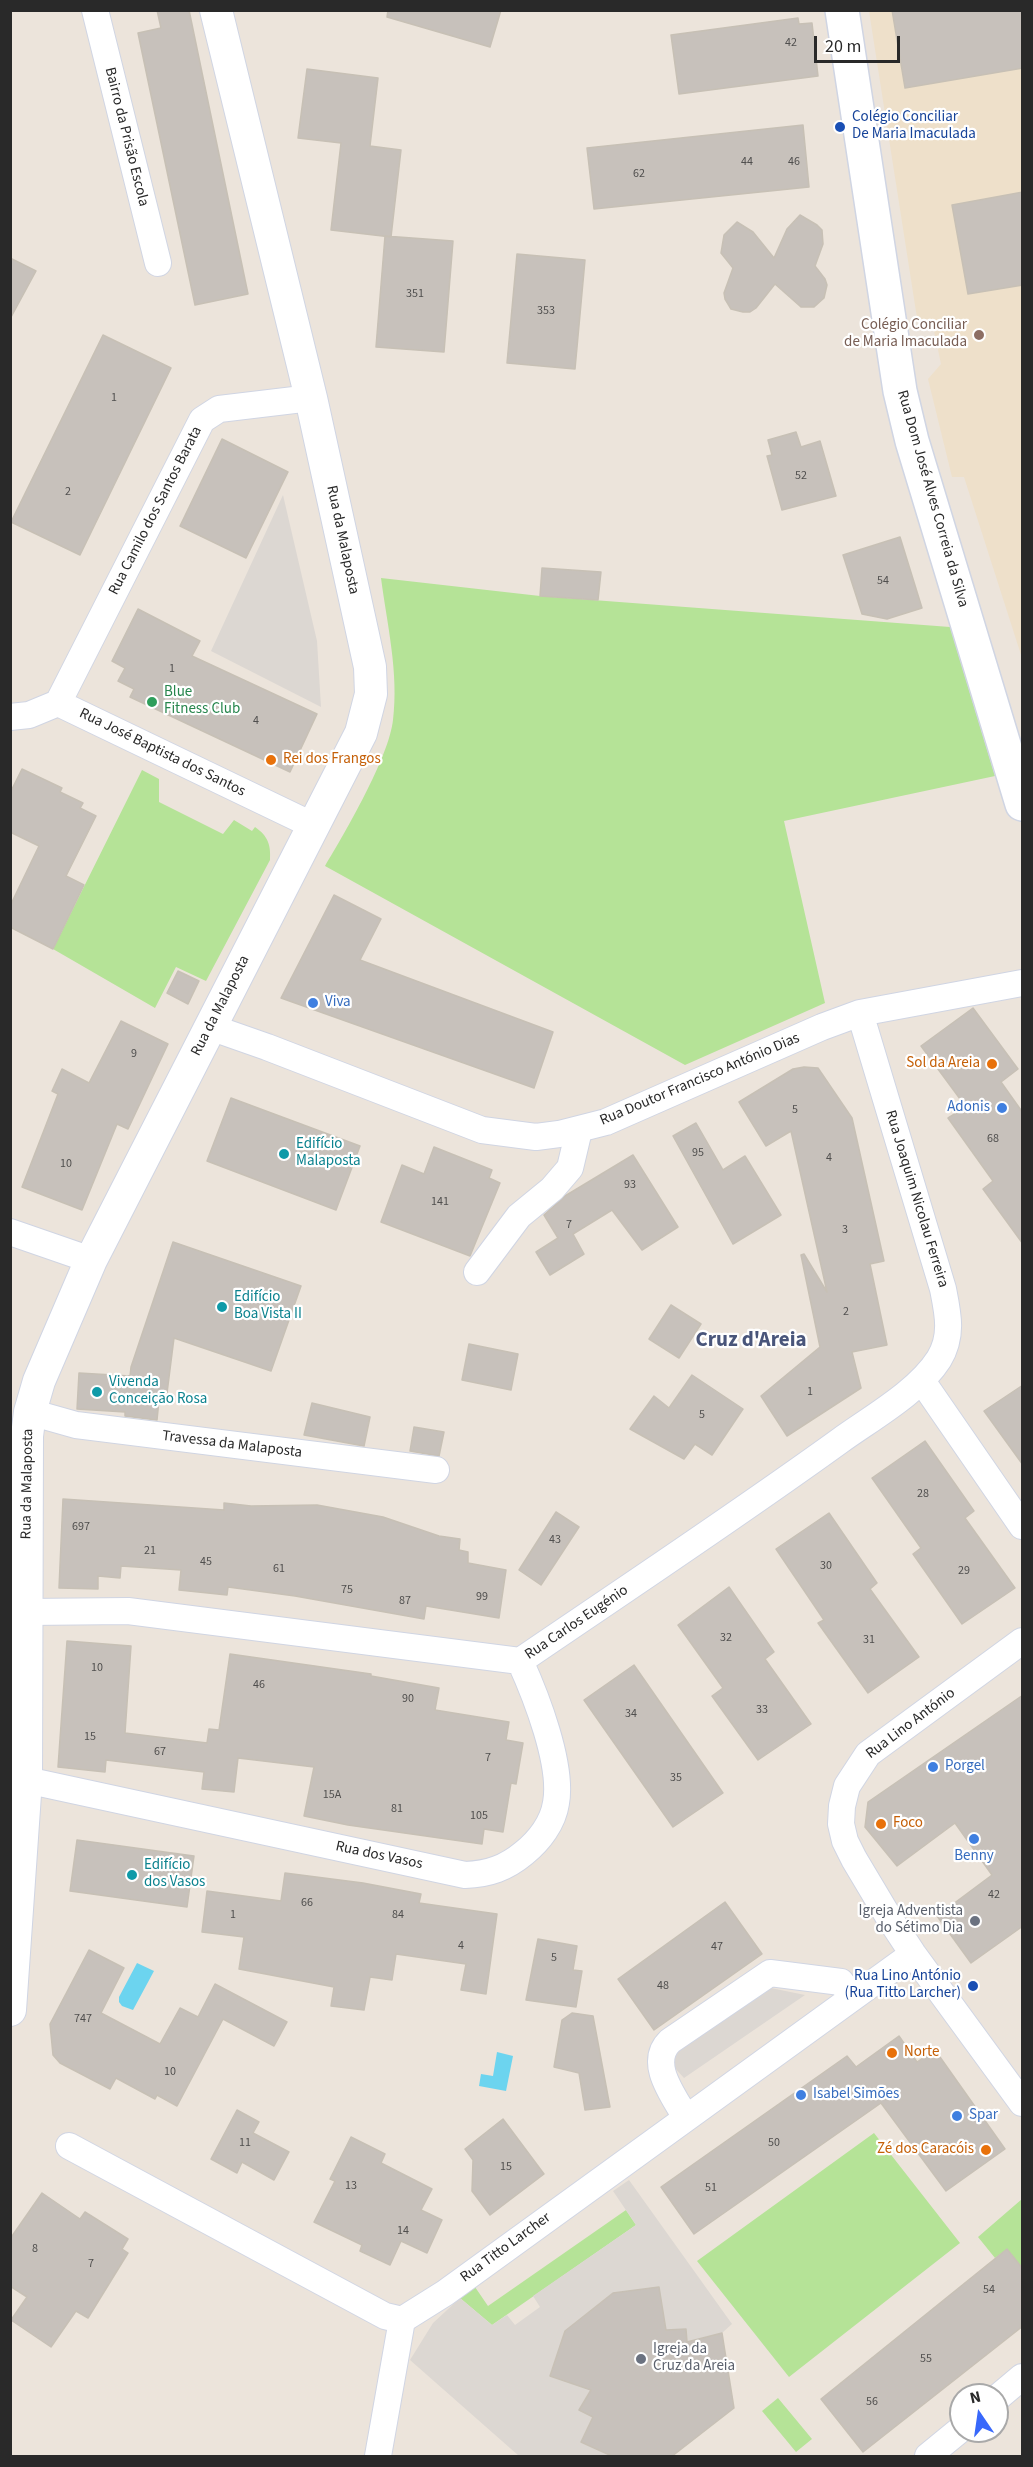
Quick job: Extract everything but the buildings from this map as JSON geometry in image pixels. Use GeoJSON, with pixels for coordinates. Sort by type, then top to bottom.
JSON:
{"type":"FeatureCollection","features":[{"type":"Feature","properties":{"kind":"main road","name":"Rua Dom José Alves Correia da Silva"},"geometry":{"type":"LineString","coordinates":[[842,10],[900,391],[912,441],[1023,804]]}},
{"type":"Feature","properties":{"kind":"street","name":"Bairro da Prisão Escola"},"geometry":{"type":"LineString","coordinates":[[95,10],[158,263]]}},
{"type":"Feature","properties":{"kind":"street","name":"Rua da Malaposta"},"geometry":{"type":"LineString","coordinates":[[10,2010],[26,1780],[27,1436],[30,1412],[51,1351],[91,1260],[361,733],[371,694],[370,667],[311,398],[216,10]]}},
{"type":"Feature","properties":{"kind":"street","name":"Rua Camilo dos Santos Barata"},"geometry":{"type":"LineString","coordinates":[[58,703],[202,420],[219,409],[311,398]]}},
{"type":"Feature","properties":{"kind":"street"},"geometry":{"type":"LineString","coordinates":[[10,717],[28,715],[58,703]]}},
{"type":"Feature","properties":{"kind":"street","name":"Rua José Baptista dos Santos"},"geometry":{"type":"LineString","coordinates":[[58,703],[312,825]]}},
{"type":"Feature","properties":{"kind":"street","name":"Rua Doutor Francisco António Dias"},"geometry":{"type":"LineString","coordinates":[[210,1027],[482,1130],[536,1137],[579,1130],[606,1122],[822,1027],[860,1013],[1023,983]]}},
{"type":"Feature","properties":{"kind":"street","name":"Rua Joaquim Nicolau Ferreira"},"geometry":{"type":"LineString","coordinates":[[860,1013],[943,1289],[950,1321],[947,1344],[922,1381]]}},
{"type":"Feature","properties":{"kind":"street"},"geometry":{"type":"LineString","coordinates":[[477,1272],[519,1216],[552,1189],[570,1168],[579,1130]]}},
{"type":"Feature","properties":{"kind":"street"},"geometry":{"type":"LineString","coordinates":[[10,1232],[91,1260]]}},
{"type":"Feature","properties":{"kind":"street"},"geometry":{"type":"LineString","coordinates":[[922,1381],[1023,1526]]}},
{"type":"Feature","properties":{"kind":"street","name":"Rua Carlos Eugénio"},"geometry":{"type":"LineString","coordinates":[[27,1612],[128,1611],[520,1661],[804,1467],[922,1381]]}},
{"type":"Feature","properties":{"kind":"street","name":"Travessa da Malaposta"},"geometry":{"type":"LineString","coordinates":[[30,1412],[76,1425],[436,1470]]}},
{"type":"Feature","properties":{"kind":"street","name":"Rua Lino António"},"geometry":{"type":"LineString","coordinates":[[1023,1641],[868,1754],[847,1786],[842,1806],[841,1824],[845,1841],[854,1859],[913,1954],[1023,2103]]}},
{"type":"Feature","properties":{"kind":"street","name":"Rua dos Vasos"},"geometry":{"type":"LineString","coordinates":[[26,1780],[465,1875],[483,1874],[510,1863],[535,1844],[545,1830],[556,1803],[556,1775],[550,1744],[532,1686],[520,1661]]}},
{"type":"Feature","properties":{"kind":"street","name":"Rua Titto Larcher"},"geometry":{"type":"LineString","coordinates":[[402,2320],[454,2286],[913,1954]]}},
{"type":"Feature","properties":{"kind":"street"},"geometry":{"type":"LineString","coordinates":[[686,2118],[660,2064],[660,2054],[670,2041],[770,1973],[841,1982],[852,1998]]}},
{"type":"Feature","properties":{"kind":"street"},"geometry":{"type":"LineString","coordinates":[[69,2146],[385,2316],[402,2320],[378,2457]]}},
{"type":"Feature","properties":{"kind":"street"},"geometry":{"type":"LineString","coordinates":[[1009,2388],[1023,2377]]}},
{"type":"Feature","properties":{"kind":"street"},"geometry":{"type":"LineString","coordinates":[[928,2457],[949,2439]]}},
{"type":"Feature","properties":{"kind":"shaded area","name":"Colégio Conciliar de Maria Imaculada"},"geometry":{"type":"Polygon","coordinates":[[[869,11],[1022,11],[1022,658],[964,477],[952,477],[928,379],[941,364],[933,326],[917,318],[869,11]]]}},
{"type":"Feature","properties":{"kind":"shaded area"},"geometry":{"type":"Polygon","coordinates":[[[283,495],[317,641],[321,707],[211,651],[283,495]]]}},
{"type":"Feature","properties":{"kind":"shaded area"},"geometry":{"type":"Polygon","coordinates":[[[766,1987],[805,1995],[684,2078],[673,2066],[671,2054],[766,1987]]]}},
{"type":"Feature","properties":{"kind":"shaded area"},"geometry":{"type":"Polygon","coordinates":[[[629,2180],[732,2324],[722,2333],[687,2342],[686,2329],[666,2330],[659,2287],[613,2293],[565,2331],[550,2375],[591,2390],[579,2410],[593,2417],[581,2441],[614,2456],[519,2456],[410,2360],[433,2323],[460,2298],[492,2325],[507,2315],[515,2325],[540,2307],[533,2296],[636,2225],[613,2191],[629,2180]]]}},
{"type":"Feature","properties":{"kind":"green space"},"geometry":{"type":"Polygon","coordinates":[[[381,578],[540,596],[950,627],[995,776],[784,821],[825,1003],[685,1065],[325,866],[375,774],[390,736],[394,684],[381,578]]]}},
{"type":"Feature","properties":{"kind":"green space"},"geometry":{"type":"Polygon","coordinates":[[[142,770],[159,779],[159,802],[223,834],[234,820],[252,831],[255,827],[266,837],[270,855],[270,860],[206,981],[176,967],[155,1008],[53,949],[142,770]]]}},
{"type":"Feature","properties":{"kind":"green space"},"geometry":{"type":"Polygon","coordinates":[[[874,2133],[960,2243],[789,2377],[697,2261],[874,2133]]]}},
{"type":"Feature","properties":{"kind":"green space"},"geometry":{"type":"Polygon","coordinates":[[[1022,2199],[1022,2269],[1007,2249],[995,2258],[978,2237],[1022,2199]]]}},
{"type":"Feature","properties":{"kind":"green space"},"geometry":{"type":"Polygon","coordinates":[[[626,2210],[636,2225],[492,2325],[460,2298],[475,2287],[488,2306],[626,2210]]]}},
{"type":"Feature","properties":{"kind":"green space"},"geometry":{"type":"Polygon","coordinates":[[[778,2398],[812,2439],[796,2452],[762,2411],[778,2398]]]}},
{"type":"Feature","properties":{"kind":"water"},"geometry":{"type":"Polygon","coordinates":[[[137,1963],[154,1971],[133,2010],[122,2006],[119,1997],[137,1963]]]}},
{"type":"Feature","properties":{"kind":"water"},"geometry":{"type":"Polygon","coordinates":[[[497,2052],[513,2056],[506,2091],[479,2086],[481,2074],[493,2076],[497,2052]]]}},
{"type":"Feature","properties":{"kind":"place","name":"Colégio Conciliar De Maria Imaculada"},"geometry":{"type":"Point","coordinates":[840,127]}},
{"type":"Feature","properties":{"kind":"place","name":"Colégio Conciliar de Maria Imaculada"},"geometry":{"type":"Point","coordinates":[979,335]}},
{"type":"Feature","properties":{"kind":"place","name":"Blue Fitness Club"},"geometry":{"type":"Point","coordinates":[152,702]}},
{"type":"Feature","properties":{"kind":"place","name":"Rei dos Frangos"},"geometry":{"type":"Point","coordinates":[271,760]}},
{"type":"Feature","properties":{"kind":"place","name":"Viva"},"geometry":{"type":"Point","coordinates":[313,1003]}},
{"type":"Feature","properties":{"kind":"place","name":"Sol da Areia"},"geometry":{"type":"Point","coordinates":[992,1064]}},
{"type":"Feature","properties":{"kind":"place","name":"Adonis"},"geometry":{"type":"Point","coordinates":[1002,1108]}},
{"type":"Feature","properties":{"kind":"place","name":"Edifício Malaposta"},"geometry":{"type":"Point","coordinates":[284,1154]}},
{"type":"Feature","properties":{"kind":"place","name":"Edifício Boa Vista II"},"geometry":{"type":"Point","coordinates":[222,1307]}},
{"type":"Feature","properties":{"kind":"place","name":"Vivenda Conceição Rosa"},"geometry":{"type":"Point","coordinates":[97,1392]}},
{"type":"Feature","properties":{"kind":"place","name":"Porgel"},"geometry":{"type":"Point","coordinates":[933,1767]}},
{"type":"Feature","properties":{"kind":"place","name":"Foco"},"geometry":{"type":"Point","coordinates":[881,1824]}},
{"type":"Feature","properties":{"kind":"place","name":"Benny"},"geometry":{"type":"Point","coordinates":[974,1839]}},
{"type":"Feature","properties":{"kind":"place","name":"Edifício dos Vasos"},"geometry":{"type":"Point","coordinates":[132,1875]}},
{"type":"Feature","properties":{"kind":"place","name":"Igreja Adventista do Sétimo Dia"},"geometry":{"type":"Point","coordinates":[975,1921]}},
{"type":"Feature","properties":{"kind":"place","name":"Rua Lino António (Rua Titto Larcher)"},"geometry":{"type":"Point","coordinates":[973,1986]}},
{"type":"Feature","properties":{"kind":"place","name":"Norte"},"geometry":{"type":"Point","coordinates":[892,2053]}},
{"type":"Feature","properties":{"kind":"place","name":"Isabel Simões"},"geometry":{"type":"Point","coordinates":[801,2095]}},
{"type":"Feature","properties":{"kind":"place","name":"Spar"},"geometry":{"type":"Point","coordinates":[957,2116]}},
{"type":"Feature","properties":{"kind":"place","name":"Zé dos Caracóis"},"geometry":{"type":"Point","coordinates":[986,2150]}},
{"type":"Feature","properties":{"kind":"place","name":"Igreja da Cruz da Areia"},"geometry":{"type":"Point","coordinates":[641,2359]}},
{"type":"Feature","properties":{"kind":"district","name":"Cruz d'Areia"},"geometry":{"type":"Point","coordinates":[751,1341]}}]}
